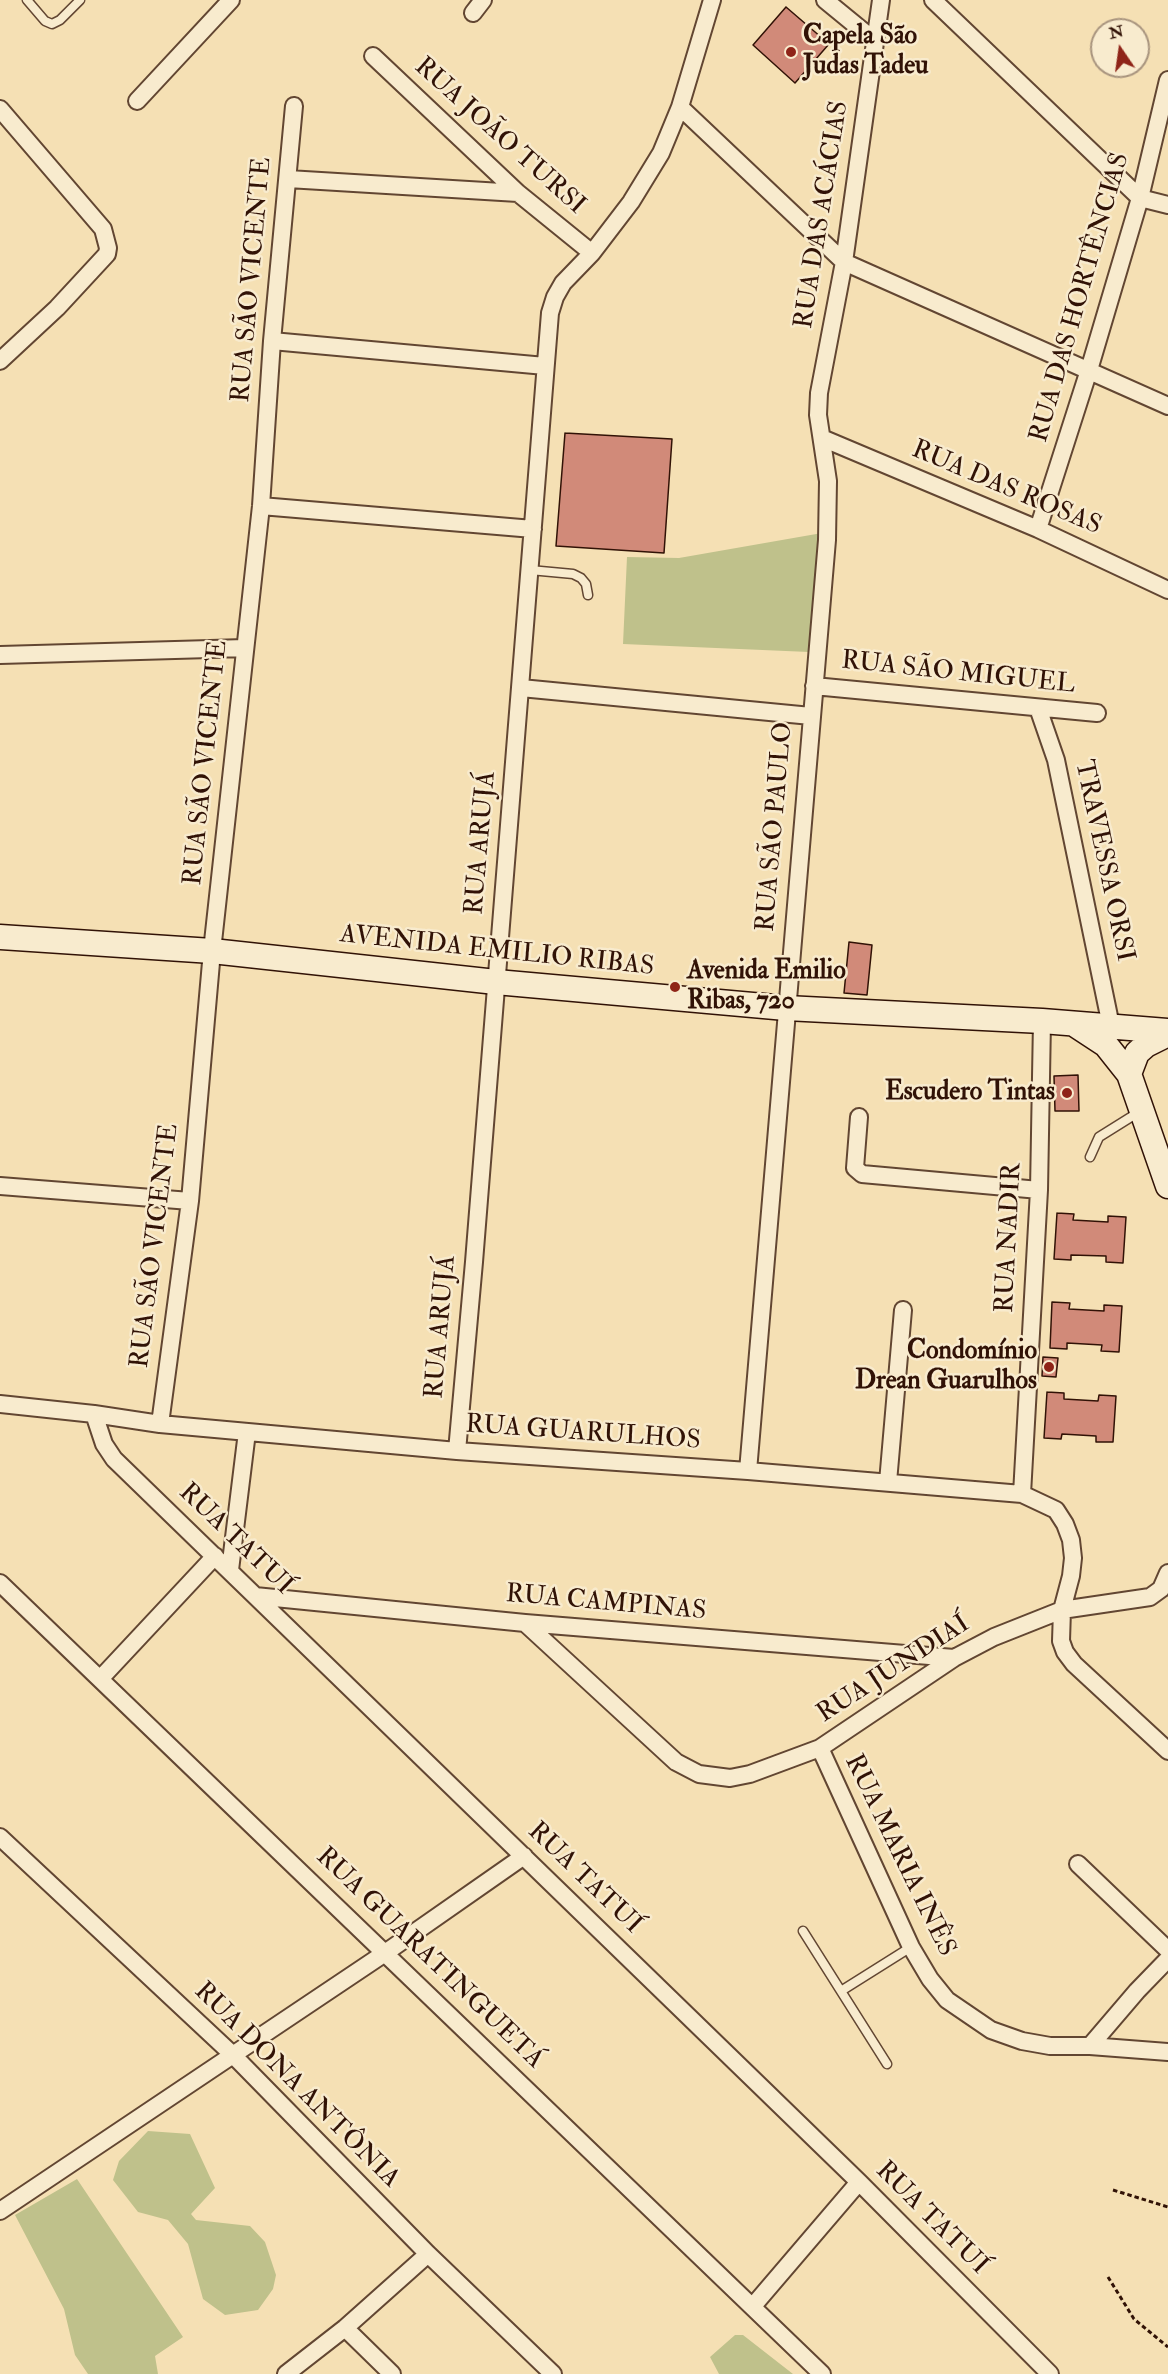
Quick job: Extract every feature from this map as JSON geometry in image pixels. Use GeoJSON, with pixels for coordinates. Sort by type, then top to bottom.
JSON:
{"type":"FeatureCollection","features":[{"type":"Feature","properties":{"kind":"main road","name":"AVENIDA EMILIO RIBAS"},"geometry":{"type":"LineString","coordinates":[[0,937],[212,951],[496,982],[786,1008],[1042,1021],[1168,1032]]}},
{"type":"Feature","properties":{"kind":"main road"},"geometry":{"type":"LineString","coordinates":[[1072,1023],[1106,1045],[1129,1074],[1168,1186]]}},
{"type":"Feature","properties":{"kind":"main road"},"geometry":{"type":"LineString","coordinates":[[1129,1074],[1137,1053],[1168,1032]]}},
{"type":"Feature","properties":{"kind":"street"},"geometry":{"type":"LineString","coordinates":[[137,101],[231,0]]}},
{"type":"Feature","properties":{"kind":"street","name":"RUA ARUJÁ"},"geometry":{"type":"LineString","coordinates":[[457,1451],[550,313],[555,297],[563,284],[592,254],[632,202],[661,153],[680,108],[712,0]]}},
{"type":"Feature","properties":{"kind":"street"},"geometry":{"type":"LineString","coordinates":[[825,0],[875,40]]}},
{"type":"Feature","properties":{"kind":"street","name":"RUA DAS ACÁCIAS"},"geometry":{"type":"LineString","coordinates":[[822,438],[818,415],[819,393],[844,262],[881,0]]}},
{"type":"Feature","properties":{"kind":"street"},"geometry":{"type":"LineString","coordinates":[[933,0],[1140,198],[1168,206]]}},
{"type":"Feature","properties":{"kind":"street","name":"RUA JOÃO TURSI"},"geometry":{"type":"LineString","coordinates":[[374,56],[518,193],[592,254]]}},
{"type":"Feature","properties":{"kind":"street","name":"RUA DAS HORTÊNCIAS"},"geometry":{"type":"LineString","coordinates":[[1038,529],[1089,370],[1140,198],[1168,80]]}},
{"type":"Feature","properties":{"kind":"street","name":"RUA SÃO VICENTE"},"geometry":{"type":"LineString","coordinates":[[160,1424],[189,1202],[212,951],[261,506],[272,342],[294,106]]}},
{"type":"Feature","properties":{"kind":"street"},"geometry":{"type":"LineString","coordinates":[[680,108],[844,262],[1168,406]]}},
{"type":"Feature","properties":{"kind":"street"},"geometry":{"type":"LineString","coordinates":[[0,109],[103,229],[108,248],[107,254],[57,308],[0,361]]}},
{"type":"Feature","properties":{"kind":"street"},"geometry":{"type":"LineString","coordinates":[[288,180],[518,193]]}},
{"type":"Feature","properties":{"kind":"street"},"geometry":{"type":"LineString","coordinates":[[272,342],[545,366]]}},
{"type":"Feature","properties":{"kind":"street","name":"RUA DAS ROSAS"},"geometry":{"type":"LineString","coordinates":[[822,438],[1038,529],[1168,590]]}},
{"type":"Feature","properties":{"kind":"street","name":"RUA SÃO PAULO"},"geometry":{"type":"LineString","coordinates":[[748,1471],[827,540],[828,481],[822,438]]}},
{"type":"Feature","properties":{"kind":"street"},"geometry":{"type":"LineString","coordinates":[[261,506],[533,529]]}},
{"type":"Feature","properties":{"kind":"street"},"geometry":{"type":"LineString","coordinates":[[0,655],[245,648]]}},
{"type":"Feature","properties":{"kind":"street","name":"RUA SÃO MIGUEL"},"geometry":{"type":"LineString","coordinates":[[814,686],[1097,713]]}},
{"type":"Feature","properties":{"kind":"street"},"geometry":{"type":"LineString","coordinates":[[521,688],[812,716]]}},
{"type":"Feature","properties":{"kind":"street","name":"TRAVESSA ORSI"},"geometry":{"type":"LineString","coordinates":[[1038,708],[1056,760],[1111,1026]]}},
{"type":"Feature","properties":{"kind":"street","name":"RUA NADIR"},"geometry":{"type":"LineString","coordinates":[[1022,1494],[1039,1190],[1042,1021]]}},
{"type":"Feature","properties":{"kind":"street"},"geometry":{"type":"LineString","coordinates":[[859,1117],[855,1168],[862,1174],[1039,1190]]}},
{"type":"Feature","properties":{"kind":"street"},"geometry":{"type":"LineString","coordinates":[[0,1186],[189,1202]]}},
{"type":"Feature","properties":{"kind":"street"},"geometry":{"type":"LineString","coordinates":[[888,1482],[903,1310]]}},
{"type":"Feature","properties":{"kind":"street","name":"RUA GUARULHOS"},"geometry":{"type":"LineString","coordinates":[[0,1404],[160,1424],[457,1451],[748,1471],[1022,1494],[1056,1510],[1065,1524],[1073,1558],[1062,1610],[1062,1641],[1065,1652],[1074,1664],[1168,1751]]}},
{"type":"Feature","properties":{"kind":"street","name":"RUA TATUÍ"},"geometry":{"type":"LineString","coordinates":[[94,1414],[104,1444],[114,1459],[859,2182],[1050,2374]]}},
{"type":"Feature","properties":{"kind":"street"},"geometry":{"type":"LineString","coordinates":[[230,1570],[247,1432]]}},
{"type":"Feature","properties":{"kind":"street"},"geometry":{"type":"LineString","coordinates":[[100,1679],[215,1556]]}},
{"type":"Feature","properties":{"kind":"street","name":"RUA JUNDIAÍ"},"geometry":{"type":"LineString","coordinates":[[525,1623],[676,1762],[699,1774],[730,1778],[820,1748],[954,1658],[994,1637],[1062,1610],[1150,1597],[1161,1589],[1168,1573]]}},
{"type":"Feature","properties":{"kind":"street","name":"RUA GUARATINGUETÁ"},"geometry":{"type":"LineString","coordinates":[[0,1583],[822,2374]]}},
{"type":"Feature","properties":{"kind":"street","name":"RUA CAMPINAS"},"geometry":{"type":"LineString","coordinates":[[255,1596],[525,1623],[954,1658]]}},
{"type":"Feature","properties":{"kind":"street","name":"RUA MARIA INÊS"},"geometry":{"type":"LineString","coordinates":[[820,1748],[911,1947],[930,1979],[947,2000],[991,2030],[1022,2041],[1050,2046],[1090,2046],[1168,2052]]}},
{"type":"Feature","properties":{"kind":"street","name":"RUA DONA ANTÔNIA"},"geometry":{"type":"LineString","coordinates":[[0,1837],[233,2055],[428,2254],[554,2374]]}},
{"type":"Feature","properties":{"kind":"street"},"geometry":{"type":"LineString","coordinates":[[0,2211],[385,1953],[524,1856]]}},
{"type":"Feature","properties":{"kind":"street"},"geometry":{"type":"LineString","coordinates":[[1078,1864],[1168,1950]]}},
{"type":"Feature","properties":{"kind":"street"},"geometry":{"type":"LineString","coordinates":[[1090,2046],[1168,1959]]}},
{"type":"Feature","properties":{"kind":"street"},"geometry":{"type":"LineString","coordinates":[[753,2306],[859,2182]]}},
{"type":"Feature","properties":{"kind":"street"},"geometry":{"type":"LineString","coordinates":[[286,2374],[345,2328],[428,2254]]}},
{"type":"Feature","properties":{"kind":"street"},"geometry":{"type":"LineString","coordinates":[[345,2328],[392,2374]]}},
{"type":"Feature","properties":{"kind":"lane"},"geometry":{"type":"LineString","coordinates":[[27,0],[45,21],[52,24],[60,20],[80,0]]}},
{"type":"Feature","properties":{"kind":"lane"},"geometry":{"type":"LineString","coordinates":[[530,570],[573,573],[586,584],[588,595]]}},
{"type":"Feature","properties":{"kind":"lane"},"geometry":{"type":"LineString","coordinates":[[1090,1158],[1099,1137],[1142,1111]]}},
{"type":"Feature","properties":{"kind":"lane"},"geometry":{"type":"LineString","coordinates":[[803,1931],[887,2064]]}},
{"type":"Feature","properties":{"kind":"lane"},"geometry":{"type":"LineString","coordinates":[[841,1991],[911,1947]]}},
{"type":"Feature","properties":{"kind":"path"},"geometry":{"type":"LineString","coordinates":[[1113,2190],[1168,2207]]}},
{"type":"Feature","properties":{"kind":"path"},"geometry":{"type":"LineString","coordinates":[[1108,2277],[1134,2319],[1168,2347]]}},
{"type":"Feature","properties":{"kind":"green space"},"geometry":{"type":"Polygon","coordinates":[[[822,533],[809,652],[623,644],[627,557],[679,558],[822,533]]]}},
{"type":"Feature","properties":{"kind":"green space"},"geometry":{"type":"Polygon","coordinates":[[[148,2131],[190,2134],[215,2188],[191,2214],[196,2220],[250,2226],[265,2242],[276,2275],[273,2289],[258,2310],[225,2315],[203,2299],[188,2244],[168,2220],[138,2212],[113,2180],[119,2161],[148,2131]]]}},
{"type":"Feature","properties":{"kind":"green space"},"geometry":{"type":"Polygon","coordinates":[[[77,2179],[183,2337],[155,2356],[158,2374],[88,2374],[75,2355],[64,2309],[15,2215],[77,2179]]]}},
{"type":"Feature","properties":{"kind":"green space"},"geometry":{"type":"Polygon","coordinates":[[[735,2335],[743,2335],[793,2374],[719,2374],[710,2357],[735,2335]]]}},
{"type":"Feature","properties":{"kind":"building","name":"Capela São Judas Tadeu"},"geometry":{"type":"Polygon","coordinates":[[[786,7],[829,44],[795,83],[753,45],[786,7]]]}},
{"type":"Feature","properties":{"kind":"building"},"geometry":{"type":"Polygon","coordinates":[[[565,433],[672,439],[664,553],[556,546],[565,433]]]}},
{"type":"Feature","properties":{"kind":"building"},"geometry":{"type":"Polygon","coordinates":[[[849,942],[872,945],[867,995],[844,993],[849,942]]]}},
{"type":"Feature","properties":{"kind":"building","name":"Escudero Tintas"},"geometry":{"type":"Polygon","coordinates":[[[1078,1075],[1079,1111],[1055,1111],[1054,1076],[1078,1075]]]}},
{"type":"Feature","properties":{"kind":"building"},"geometry":{"type":"Polygon","coordinates":[[[1057,1213],[1074,1214],[1073,1220],[1108,1222],[1108,1216],[1126,1217],[1123,1263],[1106,1262],[1106,1256],[1071,1255],[1071,1260],[1054,1259],[1057,1213]]]}},
{"type":"Feature","properties":{"kind":"building"},"geometry":{"type":"Polygon","coordinates":[[[1052,1302],[1070,1303],[1069,1309],[1104,1311],[1104,1305],[1122,1306],[1119,1352],[1101,1351],[1102,1345],[1067,1343],[1067,1349],[1050,1348],[1052,1302]]]}},
{"type":"Feature","properties":{"kind":"building","name":"Condomínio Drean Guarulhos"},"geometry":{"type":"Polygon","coordinates":[[[1043,1357],[1058,1358],[1056,1377],[1042,1376],[1043,1357]]]}},
{"type":"Feature","properties":{"kind":"building"},"geometry":{"type":"Polygon","coordinates":[[[1047,1392],[1064,1393],[1064,1399],[1098,1401],[1099,1395],[1116,1396],[1113,1442],[1096,1442],[1096,1436],[1062,1434],[1061,1439],[1044,1438],[1047,1392]]]}},
{"type":"Feature","properties":{"kind":"place","name":"Capela São Judas Tadeu"},"geometry":{"type":"Point","coordinates":[791,52]}},
{"type":"Feature","properties":{"kind":"place","name":"Avenida Emilio Ribas, 720"},"geometry":{"type":"Point","coordinates":[675,987]}},
{"type":"Feature","properties":{"kind":"place","name":"Escudero Tintas"},"geometry":{"type":"Point","coordinates":[1067,1093]}},
{"type":"Feature","properties":{"kind":"place","name":"Condomínio Drean Guarulhos"},"geometry":{"type":"Point","coordinates":[1049,1367]}}]}
